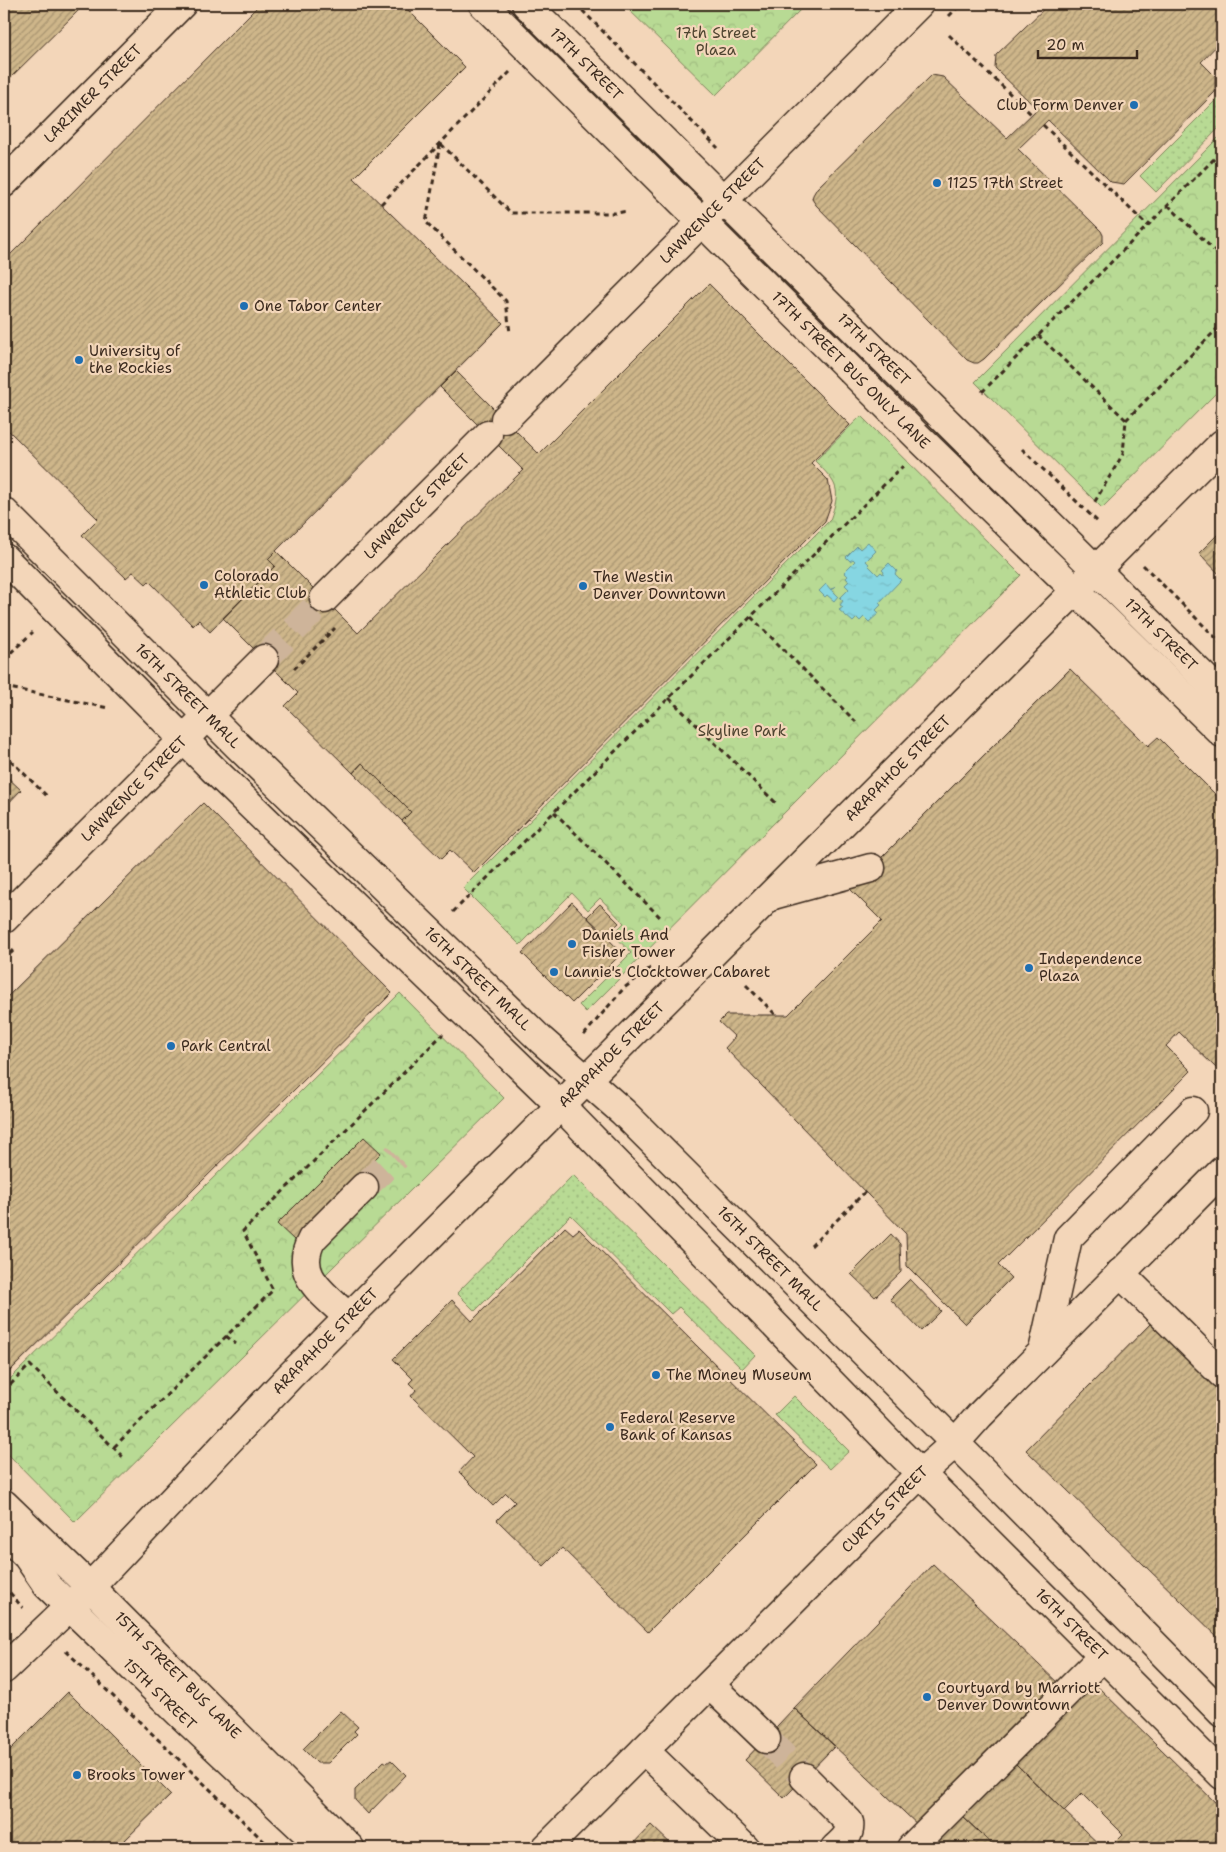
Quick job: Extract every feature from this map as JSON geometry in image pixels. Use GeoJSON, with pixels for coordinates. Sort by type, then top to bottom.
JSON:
{"type":"FeatureCollection","features":[{"type":"Feature","properties":{"kind":"street","name":"LARIMER STREET"},"geometry":{"type":"LineString","coordinates":[[4,183],[182,4]]}},
{"type":"Feature","properties":{"kind":"street","name":"17TH STREET BUS ONLY LANE"},"geometry":{"type":"LineString","coordinates":[[483,4],[910,429],[1222,733]]}},
{"type":"Feature","properties":{"kind":"street","name":"17TH STREET"},"geometry":{"type":"LineString","coordinates":[[526,4],[1222,695]]}},
{"type":"Feature","properties":{"kind":"street","name":"LAWRENCE STREET"},"geometry":{"type":"LineString","coordinates":[[324,599],[919,4]]}},
{"type":"Feature","properties":{"kind":"street","name":"ARAPAHOE STREET"},"geometry":{"type":"LineString","coordinates":[[4,1669],[90,1587],[290,1376],[1222,444]]}},
{"type":"Feature","properties":{"kind":"street","name":"16TH STREET MALL"},"geometry":{"type":"LineString","coordinates":[[4,512],[208,715],[541,1040],[623,1112],[954,1444]]}},
{"type":"Feature","properties":{"kind":"street"},"geometry":{"type":"LineString","coordinates":[[4,558],[183,740],[561,1106],[920,1474]]}},
{"type":"Feature","properties":{"kind":"street","name":"LAWRENCE STREET"},"geometry":{"type":"LineString","coordinates":[[4,919],[264,659]]}},
{"type":"Feature","properties":{"kind":"street"},"geometry":{"type":"LineString","coordinates":[[772,895],[870,868]]}},
{"type":"Feature","properties":{"kind":"street"},"geometry":{"type":"LineString","coordinates":[[1044,1350],[1068,1238],[1193,1111]]}},
{"type":"Feature","properties":{"kind":"street","name":"CURTIS STREET"},"geometry":{"type":"LineString","coordinates":[[546,1848],[920,1474],[954,1444],[980,1415],[1222,1171]]}},
{"type":"Feature","properties":{"kind":"street"},"geometry":{"type":"LineString","coordinates":[[349,1318],[310,1280],[304,1259],[312,1239],[364,1187]]}},
{"type":"Feature","properties":{"kind":"street"},"geometry":{"type":"LineString","coordinates":[[1120,1273],[1222,1374]]}},
{"type":"Feature","properties":{"kind":"street"},"geometry":{"type":"LineString","coordinates":[[954,1444],[1222,1713]]}},
{"type":"Feature","properties":{"kind":"street","name":"16TH STREET"},"geometry":{"type":"LineString","coordinates":[[920,1474],[1222,1775]]}},
{"type":"Feature","properties":{"kind":"street","name":"15TH STREET BUS LANE"},"geometry":{"type":"LineString","coordinates":[[4,1504],[90,1587],[350,1848]]}},
{"type":"Feature","properties":{"kind":"street","name":"15TH STREET"},"geometry":{"type":"LineString","coordinates":[[4,1534],[27,1556],[47,1584],[180,1714],[323,1848]]}},
{"type":"Feature","properties":{"kind":"street"},"geometry":{"type":"LineString","coordinates":[[911,1848],[1103,1656]]}},
{"type":"Feature","properties":{"kind":"street"},"geometry":{"type":"LineString","coordinates":[[710,1685],[766,1739]]}},
{"type":"Feature","properties":{"kind":"street"},"geometry":{"type":"LineString","coordinates":[[644,1750],[745,1848]]}},
{"type":"Feature","properties":{"kind":"street"},"geometry":{"type":"LineString","coordinates":[[804,1777],[849,1822],[847,1836],[835,1848]]}},
{"type":"Feature","properties":{"kind":"path"},"geometry":{"type":"LineString","coordinates":[[576,4],[690,117]]}},
{"type":"Feature","properties":{"kind":"path"},"geometry":{"type":"LineString","coordinates":[[949,35],[1031,114]]}},
{"type":"Feature","properties":{"kind":"path"},"geometry":{"type":"LineString","coordinates":[[381,204],[515,67]]}},
{"type":"Feature","properties":{"kind":"path"},"geometry":{"type":"LineString","coordinates":[[1043,125],[1148,226]]}},
{"type":"Feature","properties":{"kind":"path"},"geometry":{"type":"LineString","coordinates":[[440,144],[511,213],[617,213],[627,211]]}},
{"type":"Feature","properties":{"kind":"path"},"geometry":{"type":"LineString","coordinates":[[440,144],[426,222],[506,301],[510,333]]}},
{"type":"Feature","properties":{"kind":"path"},"geometry":{"type":"LineString","coordinates":[[982,392],[1222,151]]}},
{"type":"Feature","properties":{"kind":"path"},"geometry":{"type":"LineString","coordinates":[[1168,206],[1222,258]]}},
{"type":"Feature","properties":{"kind":"path"},"geometry":{"type":"LineString","coordinates":[[1094,503],[1123,454],[1126,420],[1222,324]]}},
{"type":"Feature","properties":{"kind":"path"},"geometry":{"type":"LineString","coordinates":[[1038,335],[1126,420]]}},
{"type":"Feature","properties":{"kind":"path"},"geometry":{"type":"LineString","coordinates":[[447,918],[909,460]]}},
{"type":"Feature","properties":{"kind":"path"},"geometry":{"type":"LineString","coordinates":[[1168,589],[1222,644]]}},
{"type":"Feature","properties":{"kind":"path"},"geometry":{"type":"LineString","coordinates":[[751,617],[856,722]]}},
{"type":"Feature","properties":{"kind":"path"},"geometry":{"type":"LineString","coordinates":[[4,660],[36,629]]}},
{"type":"Feature","properties":{"kind":"path"},"geometry":{"type":"LineString","coordinates":[[4,687],[114,709]]}},
{"type":"Feature","properties":{"kind":"path"},"geometry":{"type":"LineString","coordinates":[[669,698],[776,803]]}},
{"type":"Feature","properties":{"kind":"path"},"geometry":{"type":"LineString","coordinates":[[4,754],[49,798]]}},
{"type":"Feature","properties":{"kind":"path"},"geometry":{"type":"LineString","coordinates":[[554,812],[662,918]]}},
{"type":"Feature","properties":{"kind":"path"},"geometry":{"type":"LineString","coordinates":[[746,985],[775,1014]]}},
{"type":"Feature","properties":{"kind":"path"},"geometry":{"type":"LineString","coordinates":[[114,1447],[273,1290],[243,1230],[449,1028]]}},
{"type":"Feature","properties":{"kind":"path"},"geometry":{"type":"LineString","coordinates":[[811,1246],[865,1192]]}},
{"type":"Feature","properties":{"kind":"path"},"geometry":{"type":"LineString","coordinates":[[226,1336],[236,1344]]}},
{"type":"Feature","properties":{"kind":"path"},"geometry":{"type":"LineString","coordinates":[[4,1391],[30,1365],[124,1457]]}},
{"type":"Feature","properties":{"kind":"path"},"geometry":{"type":"LineString","coordinates":[[4,1586],[43,1632],[74,1658],[271,1848]]}},
{"type":"Feature","properties":{"kind":"green space","name":"17th Street Plaza"},"geometry":{"type":"Polygon","coordinates":[[[623,4],[806,4],[716,95],[623,4]]]}},
{"type":"Feature","properties":{"kind":"green space"},"geometry":{"type":"Polygon","coordinates":[[[1222,94],[1222,125],[1156,192],[1140,176],[1222,94]]]}},
{"type":"Feature","properties":{"kind":"green space"},"geometry":{"type":"Polygon","coordinates":[[[1222,134],[1222,387],[1102,508],[975,382],[1222,134]]]}},
{"type":"Feature","properties":{"kind":"green space","name":"Skyline Park"},"geometry":{"type":"Polygon","coordinates":[[[861,416],[1021,575],[586,1012],[579,1005],[631,953],[613,934],[624,923],[600,898],[588,910],[572,893],[520,945],[463,888],[830,520],[836,501],[836,488],[829,476],[815,461],[861,416]]]}},
{"type":"Feature","properties":{"kind":"green space"},"geometry":{"type":"Polygon","coordinates":[[[400,993],[504,1098],[75,1522],[4,1450],[4,1385],[400,993]]]}},
{"type":"Feature","properties":{"kind":"green space"},"geometry":{"type":"Polygon","coordinates":[[[573,1175],[755,1355],[742,1369],[679,1307],[671,1314],[571,1215],[475,1311],[457,1293],[573,1175]]]}},
{"type":"Feature","properties":{"kind":"green space"},"geometry":{"type":"Polygon","coordinates":[[[794,1396],[849,1451],[830,1469],[775,1415],[794,1396]]]}},
{"type":"Feature","properties":{"kind":"water"},"geometry":{"type":"Polygon","coordinates":[[[868,542],[876,551],[866,561],[878,575],[881,572],[883,574],[882,570],[889,563],[897,571],[895,574],[901,580],[879,603],[881,605],[876,610],[879,613],[869,622],[864,617],[860,621],[857,618],[853,622],[839,610],[843,607],[840,605],[843,601],[840,598],[849,589],[845,585],[849,581],[846,578],[848,576],[844,572],[855,561],[853,559],[850,561],[846,557],[857,546],[860,549],[868,542]]]}},
{"type":"Feature","properties":{"kind":"water"},"geometry":{"type":"Polygon","coordinates":[[[826,584],[831,590],[836,586],[832,590],[838,596],[834,601],[827,595],[825,597],[819,591],[826,584]]]}},
{"type":"Feature","properties":{"kind":"building"},"geometry":{"type":"Polygon","coordinates":[[[4,4],[85,4],[4,84],[4,4]]]}},
{"type":"Feature","properties":{"kind":"building","name":"One Tabor Center"},"geometry":{"type":"Polygon","coordinates":[[[260,4],[402,4],[465,67],[354,178],[503,323],[268,559],[275,566],[210,632],[199,620],[193,626],[149,581],[146,584],[133,572],[126,578],[82,535],[98,519],[4,426],[4,261],[260,4]]]}},
{"type":"Feature","properties":{"kind":"building","name":"1125 17th Street"},"geometry":{"type":"Polygon","coordinates":[[[1049,4],[1222,4],[1222,40],[1201,62],[1215,76],[1215,92],[1124,184],[1111,182],[1048,120],[1018,149],[1101,231],[1103,242],[984,359],[974,363],[967,360],[812,199],[817,188],[932,75],[943,77],[1007,138],[1037,109],[995,68],[996,55],[1049,4]]]}},
{"type":"Feature","properties":{"kind":"building"},"geometry":{"type":"Polygon","coordinates":[[[709,284],[850,425],[811,463],[828,480],[832,501],[825,521],[474,873],[450,850],[441,859],[402,821],[411,812],[362,763],[353,773],[285,706],[298,693],[223,618],[275,566],[268,559],[276,551],[358,633],[523,470],[440,387],[456,371],[539,454],[709,284]]]}},
{"type":"Feature","properties":{"kind":"building"},"geometry":{"type":"Polygon","coordinates":[[[1222,530],[1222,577],[1199,553],[1222,530]]]}},
{"type":"Feature","properties":{"kind":"building","name":"Independence Plaza"},"geometry":{"type":"Polygon","coordinates":[[[1070,669],[1148,746],[1158,737],[1222,801],[1222,1061],[1216,1068],[1179,1032],[1166,1046],[1191,1071],[998,1265],[1011,1278],[965,1324],[907,1266],[906,1234],[725,1048],[735,1037],[719,1022],[726,1015],[788,1015],[882,921],[850,889],[1070,669]]]}},
{"type":"Feature","properties":{"kind":"building"},"geometry":{"type":"Polygon","coordinates":[[[362,763],[411,812],[402,821],[353,773],[362,763]]]}},
{"type":"Feature","properties":{"kind":"building"},"geometry":{"type":"Polygon","coordinates":[[[4,774],[21,790],[4,808],[4,774]]]}},
{"type":"Feature","properties":{"kind":"building","name":"Park Central"},"geometry":{"type":"Polygon","coordinates":[[[203,803],[392,993],[4,1377],[4,1000],[203,803]]]}},
{"type":"Feature","properties":{"kind":"building","name":"Daniels And Fisher Tower"},"geometry":{"type":"Polygon","coordinates":[[[572,902],[622,953],[572,1003],[522,953],[572,902]]]}},
{"type":"Feature","properties":{"kind":"building"},"geometry":{"type":"Polygon","coordinates":[[[600,904],[619,923],[606,935],[587,917],[600,904]]]}},
{"type":"Feature","properties":{"kind":"building"},"geometry":{"type":"Polygon","coordinates":[[[364,1137],[381,1153],[294,1240],[277,1224],[364,1137]]]}},
{"type":"Feature","properties":{"kind":"building","name":"Federal Reserve Bank of Kansas"},"geometry":{"type":"Polygon","coordinates":[[[565,1227],[573,1234],[579,1229],[816,1464],[648,1632],[562,1548],[544,1566],[497,1520],[515,1502],[506,1493],[493,1506],[459,1472],[473,1457],[411,1396],[416,1390],[409,1383],[413,1379],[393,1359],[452,1300],[472,1321],[565,1227]]]}},
{"type":"Feature","properties":{"kind":"building"},"geometry":{"type":"Polygon","coordinates":[[[891,1234],[900,1244],[901,1272],[875,1297],[851,1274],[891,1234]]]}},
{"type":"Feature","properties":{"kind":"building"},"geometry":{"type":"Polygon","coordinates":[[[910,1279],[941,1311],[921,1331],[890,1299],[910,1279]]]}},
{"type":"Feature","properties":{"kind":"building"},"geometry":{"type":"Polygon","coordinates":[[[1151,1323],[1222,1392],[1222,1641],[1026,1450],[1151,1323]]]}},
{"type":"Feature","properties":{"kind":"building","name":"Courtyard by Marriott Denver Downtown"},"geometry":{"type":"Polygon","coordinates":[[[933,1564],[1060,1685],[922,1829],[794,1708],[933,1564]]]}},
{"type":"Feature","properties":{"kind":"building"},"geometry":{"type":"Polygon","coordinates":[[[1095,1684],[1222,1809],[1222,1834],[1208,1848],[1109,1848],[1123,1834],[1082,1793],[1064,1811],[1016,1764],[1095,1684]]]}},
{"type":"Feature","properties":{"kind":"building","name":"Brooks Tower"},"geometry":{"type":"Polygon","coordinates":[[[68,1692],[171,1795],[123,1842],[130,1848],[4,1848],[4,1756],[68,1692]]]}},
{"type":"Feature","properties":{"kind":"building"},"geometry":{"type":"Polygon","coordinates":[[[794,1708],[835,1746],[784,1798],[745,1760],[794,1708]]]}},
{"type":"Feature","properties":{"kind":"building"},"geometry":{"type":"Polygon","coordinates":[[[341,1711],[358,1727],[354,1731],[357,1734],[328,1763],[317,1763],[303,1749],[341,1711]]]}},
{"type":"Feature","properties":{"kind":"building"},"geometry":{"type":"Polygon","coordinates":[[[391,1760],[406,1775],[368,1814],[355,1800],[355,1790],[384,1761],[387,1763],[391,1760]]]}},
{"type":"Feature","properties":{"kind":"building"},"geometry":{"type":"Polygon","coordinates":[[[1016,1764],[1103,1848],[996,1848],[963,1817],[1016,1764]]]}},
{"type":"Feature","properties":{"kind":"building"},"geometry":{"type":"Polygon","coordinates":[[[963,1817],[996,1848],[932,1848],[963,1817]]]}},
{"type":"Feature","properties":{"kind":"building"},"geometry":{"type":"Polygon","coordinates":[[[651,1825],[675,1848],[629,1848],[651,1825]]]}},
{"type":"Feature","properties":{"kind":"tunnel"},"geometry":{"type":"LineString","coordinates":[[264,659],[324,599]]}},
{"type":"Feature","properties":{"kind":"tunnel"},"geometry":{"type":"LineString","coordinates":[[364,1187],[397,1156]]}},
{"type":"Feature","properties":{"kind":"tunnel"},"geometry":{"type":"LineString","coordinates":[[766,1739],[804,1777]]}},
{"type":"Feature","properties":{"kind":"place","name":"Club Form Denver"},"geometry":{"type":"Point","coordinates":[1134,105]}},
{"type":"Feature","properties":{"kind":"place","name":"1125 17th Street"},"geometry":{"type":"Point","coordinates":[937,183]}},
{"type":"Feature","properties":{"kind":"place","name":"One Tabor Center"},"geometry":{"type":"Point","coordinates":[244,306]}},
{"type":"Feature","properties":{"kind":"place","name":"University of the Rockies"},"geometry":{"type":"Point","coordinates":[79,360]}},
{"type":"Feature","properties":{"kind":"place","name":"Colorado Athletic Club"},"geometry":{"type":"Point","coordinates":[204,585]}},
{"type":"Feature","properties":{"kind":"place","name":"The Westin Denver Downtown"},"geometry":{"type":"Point","coordinates":[583,586]}},
{"type":"Feature","properties":{"kind":"place","name":"Daniels And Fisher Tower"},"geometry":{"type":"Point","coordinates":[572,944]}},
{"type":"Feature","properties":{"kind":"place","name":"Independence Plaza"},"geometry":{"type":"Point","coordinates":[1029,968]}},
{"type":"Feature","properties":{"kind":"place","name":"Lannie's Clocktower Cabaret"},"geometry":{"type":"Point","coordinates":[554,972]}},
{"type":"Feature","properties":{"kind":"place","name":"Park Central"},"geometry":{"type":"Point","coordinates":[171,1046]}},
{"type":"Feature","properties":{"kind":"place","name":"The Money Museum"},"geometry":{"type":"Point","coordinates":[656,1375]}},
{"type":"Feature","properties":{"kind":"place","name":"Federal Reserve Bank of Kansas"},"geometry":{"type":"Point","coordinates":[610,1427]}},
{"type":"Feature","properties":{"kind":"place","name":"Courtyard by Marriott Denver Downtown"},"geometry":{"type":"Point","coordinates":[927,1697]}},
{"type":"Feature","properties":{"kind":"place","name":"Brooks Tower"},"geometry":{"type":"Point","coordinates":[77,1775]}}]}
